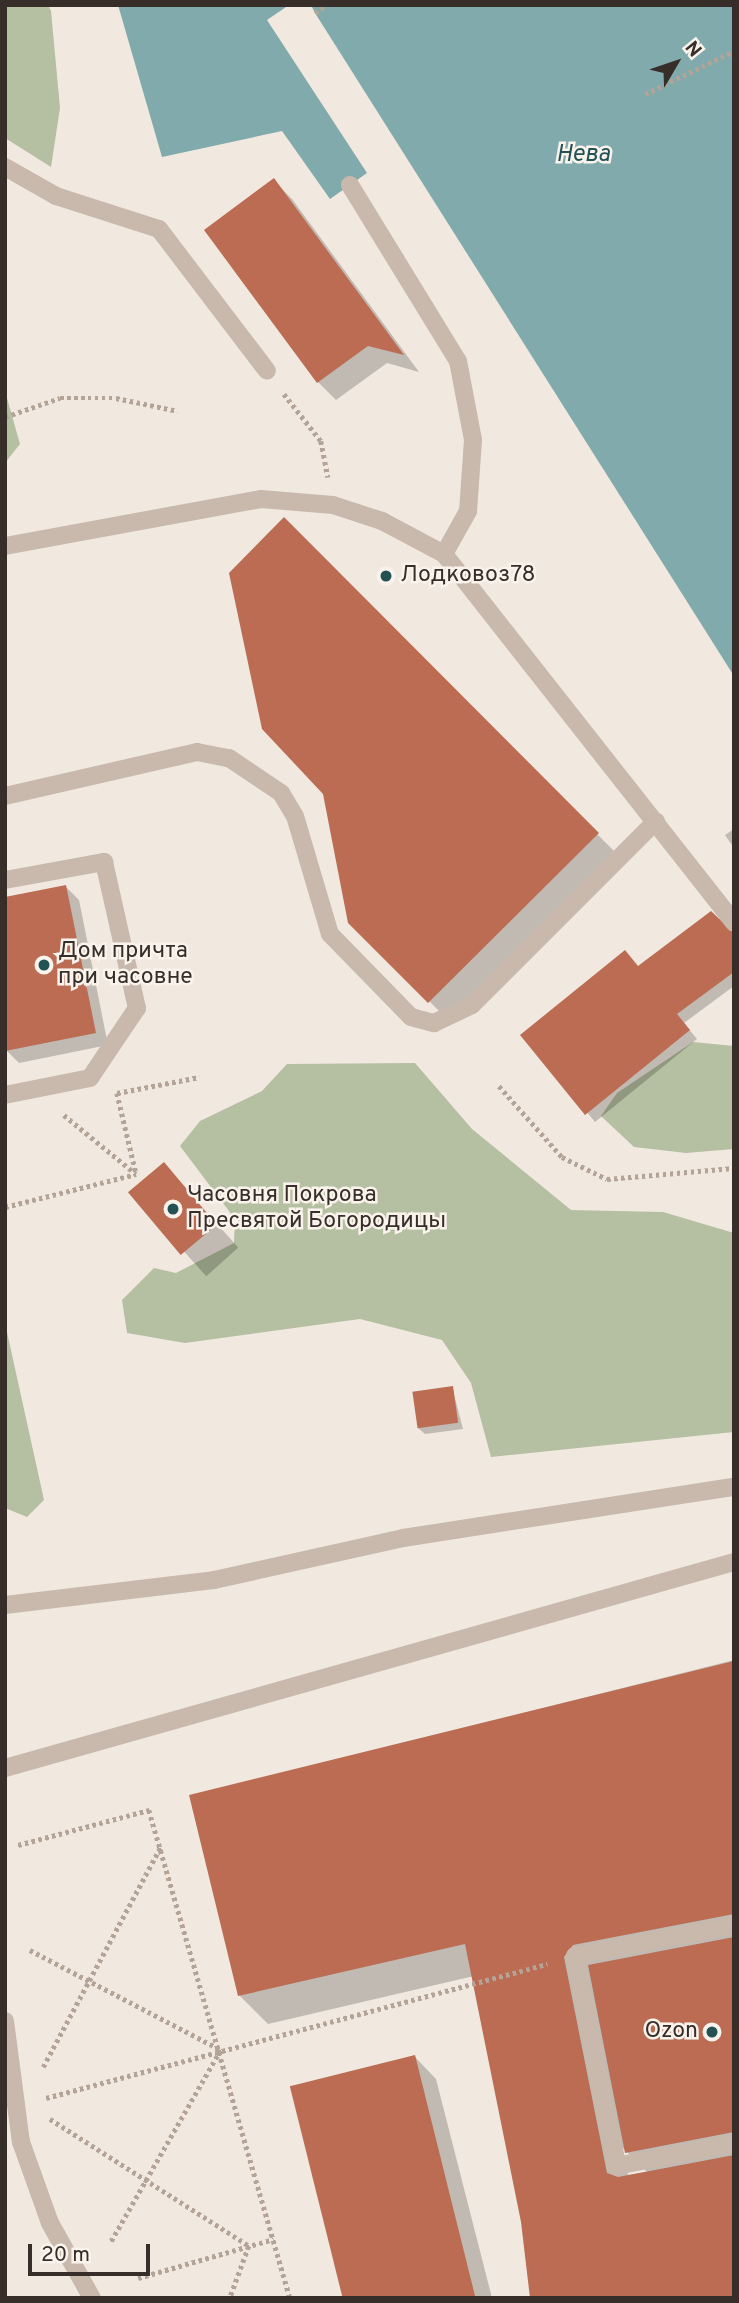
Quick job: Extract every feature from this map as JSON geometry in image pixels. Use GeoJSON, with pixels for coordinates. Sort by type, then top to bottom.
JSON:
{"type":"FeatureCollection","features":[{"type":"Feature","properties":{"kind":"street"},"geometry":{"type":"LineString","coordinates":[[5,167],[56,196],[159,229],[267,371]]}},
{"type":"Feature","properties":{"kind":"street"},"geometry":{"type":"LineString","coordinates":[[350,185],[458,361],[473,440],[469,499],[444,554]]}},
{"type":"Feature","properties":{"kind":"street"},"geometry":{"type":"LineString","coordinates":[[5,545],[261,499],[333,505],[382,521],[444,554],[734,922]]}},
{"type":"Feature","properties":{"kind":"street"},"geometry":{"type":"LineString","coordinates":[[5,796],[197,752],[229,758],[281,793],[295,816],[330,934],[411,1017],[434,1023],[472,1004],[656,821]]}},
{"type":"Feature","properties":{"kind":"street"},"geometry":{"type":"LineString","coordinates":[[5,880],[104,862],[137,1008],[90,1078],[5,1095]]}},
{"type":"Feature","properties":{"kind":"street"},"geometry":{"type":"LineString","coordinates":[[5,1605],[214,1580],[403,1538],[734,1487]]}},
{"type":"Feature","properties":{"kind":"street"},"geometry":{"type":"LineString","coordinates":[[5,1768],[734,1562]]}},
{"type":"Feature","properties":{"kind":"street"},"geometry":{"type":"LineString","coordinates":[[734,1926],[575,1956],[616,2166],[734,2143]]}},
{"type":"Feature","properties":{"kind":"street"},"geometry":{"type":"LineString","coordinates":[[5,2021],[21,2142],[50,2223],[92,2297]]}},
{"type":"Feature","properties":{"kind":"path"},"geometry":{"type":"LineString","coordinates":[[315,13],[327,5]]}},
{"type":"Feature","properties":{"kind":"path"},"geometry":{"type":"LineString","coordinates":[[645,94],[734,51]]}},
{"type":"Feature","properties":{"kind":"path"},"geometry":{"type":"LineString","coordinates":[[267,371],[321,441],[333,505]]}},
{"type":"Feature","properties":{"kind":"path"},"geometry":{"type":"LineString","coordinates":[[5,417],[60,398],[116,398],[178,411]]}},
{"type":"Feature","properties":{"kind":"path"},"geometry":{"type":"LineString","coordinates":[[107,1051],[136,1174]]}},
{"type":"Feature","properties":{"kind":"path"},"geometry":{"type":"LineString","coordinates":[[117,1093],[199,1077]]}},
{"type":"Feature","properties":{"kind":"path"},"geometry":{"type":"LineString","coordinates":[[499,1086],[562,1157],[607,1179],[734,1168]]}},
{"type":"Feature","properties":{"kind":"path"},"geometry":{"type":"LineString","coordinates":[[34,1090],[136,1174]]}},
{"type":"Feature","properties":{"kind":"path"},"geometry":{"type":"LineString","coordinates":[[5,1207],[136,1174]]}},
{"type":"Feature","properties":{"kind":"path"},"geometry":{"type":"LineString","coordinates":[[18,1845],[149,1810],[221,2050],[290,2298]]}},
{"type":"Feature","properties":{"kind":"path"},"geometry":{"type":"LineString","coordinates":[[43,2067],[160,1846]]}},
{"type":"Feature","properties":{"kind":"path"},"geometry":{"type":"LineString","coordinates":[[30,1950],[221,2050]]}},
{"type":"Feature","properties":{"kind":"path"},"geometry":{"type":"LineString","coordinates":[[46,2098],[575,1956]]}},
{"type":"Feature","properties":{"kind":"path"},"geometry":{"type":"LineString","coordinates":[[111,2242],[221,2050]]}},
{"type":"Feature","properties":{"kind":"path"},"geometry":{"type":"LineString","coordinates":[[50,2119],[249,2246]]}},
{"type":"Feature","properties":{"kind":"path"},"geometry":{"type":"LineString","coordinates":[[138,2278],[274,2239]]}},
{"type":"Feature","properties":{"kind":"path"},"geometry":{"type":"LineString","coordinates":[[230,2298],[249,2246]]}},
{"type":"Feature","properties":{"kind":"green space"},"geometry":{"type":"Polygon","coordinates":[[[5,5],[48,5],[51,11],[60,108],[51,167],[5,138],[5,5]]]}},
{"type":"Feature","properties":{"kind":"green space"},"geometry":{"type":"Polygon","coordinates":[[[5,391],[20,444],[5,463],[5,391]]]}},
{"type":"Feature","properties":{"kind":"green space"},"geometry":{"type":"Polygon","coordinates":[[[693,1042],[734,1046],[734,1149],[686,1153],[634,1147],[601,1116],[617,1093],[693,1042]]]}},
{"type":"Feature","properties":{"kind":"green space"},"geometry":{"type":"Polygon","coordinates":[[[415,1063],[472,1129],[571,1210],[663,1212],[734,1233],[734,1432],[491,1457],[471,1383],[442,1340],[360,1319],[185,1343],[127,1333],[122,1300],[154,1268],[176,1273],[234,1243],[235,1219],[180,1146],[200,1121],[262,1091],[287,1064],[415,1063]]]}},
{"type":"Feature","properties":{"kind":"green space"},"geometry":{"type":"Polygon","coordinates":[[[5,1323],[44,1500],[27,1517],[5,1508],[5,1323]]]}},
{"type":"Feature","properties":{"kind":"water"},"geometry":{"type":"Polygon","coordinates":[[[118,5],[289,5],[267,20],[367,173],[330,199],[282,131],[162,157],[118,5]]]}},
{"type":"Feature","properties":{"kind":"water","name":"Нева"},"geometry":{"type":"Polygon","coordinates":[[[311,5],[734,5],[734,676],[315,13],[311,5]]]}},
{"type":"Feature","properties":{"kind":"building"},"geometry":{"type":"Polygon","coordinates":[[[274,178],[404,355],[368,346],[317,383],[204,230],[274,178]]]}},
{"type":"Feature","properties":{"kind":"building"},"geometry":{"type":"Polygon","coordinates":[[[284,517],[599,833],[428,1003],[348,923],[323,794],[262,729],[229,573],[284,517]]]}},
{"type":"Feature","properties":{"kind":"building","name":"Дом причта при часовне"},"geometry":{"type":"Polygon","coordinates":[[[66,885],[96,1033],[5,1051],[5,897],[66,885]]]}},
{"type":"Feature","properties":{"kind":"building"},"geometry":{"type":"Polygon","coordinates":[[[711,911],[734,933],[734,972],[677,1014],[690,1030],[585,1115],[520,1035],[625,950],[638,966],[711,911]]]}},
{"type":"Feature","properties":{"kind":"building","name":"Часовня Покрова Пресвятой Богородицы"},"geometry":{"type":"Polygon","coordinates":[[[164,1162],[217,1225],[181,1255],[128,1192],[164,1162]]]}},
{"type":"Feature","properties":{"kind":"building"},"geometry":{"type":"Polygon","coordinates":[[[453,1386],[458,1423],[418,1428],[412,1392],[453,1386]]]}},
{"type":"Feature","properties":{"kind":"building"},"geometry":{"type":"Polygon","coordinates":[[[734,1661],[734,1914],[573,1945],[564,1957],[607,2173],[618,2177],[734,2155],[734,2298],[530,2298],[521,2222],[465,1944],[238,1996],[189,1795],[734,1661]]]}},
{"type":"Feature","properties":{"kind":"building"},"geometry":{"type":"Polygon","coordinates":[[[734,1937],[734,2132],[625,2153],[588,1965],[734,1937]]]}},
{"type":"Feature","properties":{"kind":"building"},"geometry":{"type":"Polygon","coordinates":[[[415,2055],[476,2298],[343,2298],[290,2086],[415,2055]]]}},
{"type":"Feature","properties":{"kind":"place","name":"Лодковоз78"},"geometry":{"type":"Point","coordinates":[386,576]}},
{"type":"Feature","properties":{"kind":"place","name":"Дом причта при часовне"},"geometry":{"type":"Point","coordinates":[44,965]}},
{"type":"Feature","properties":{"kind":"place","name":"Часовня Покрова Пресвятой Богородицы"},"geometry":{"type":"Point","coordinates":[173,1209]}},
{"type":"Feature","properties":{"kind":"place","name":"Ozon"},"geometry":{"type":"Point","coordinates":[712,2032]}}]}
